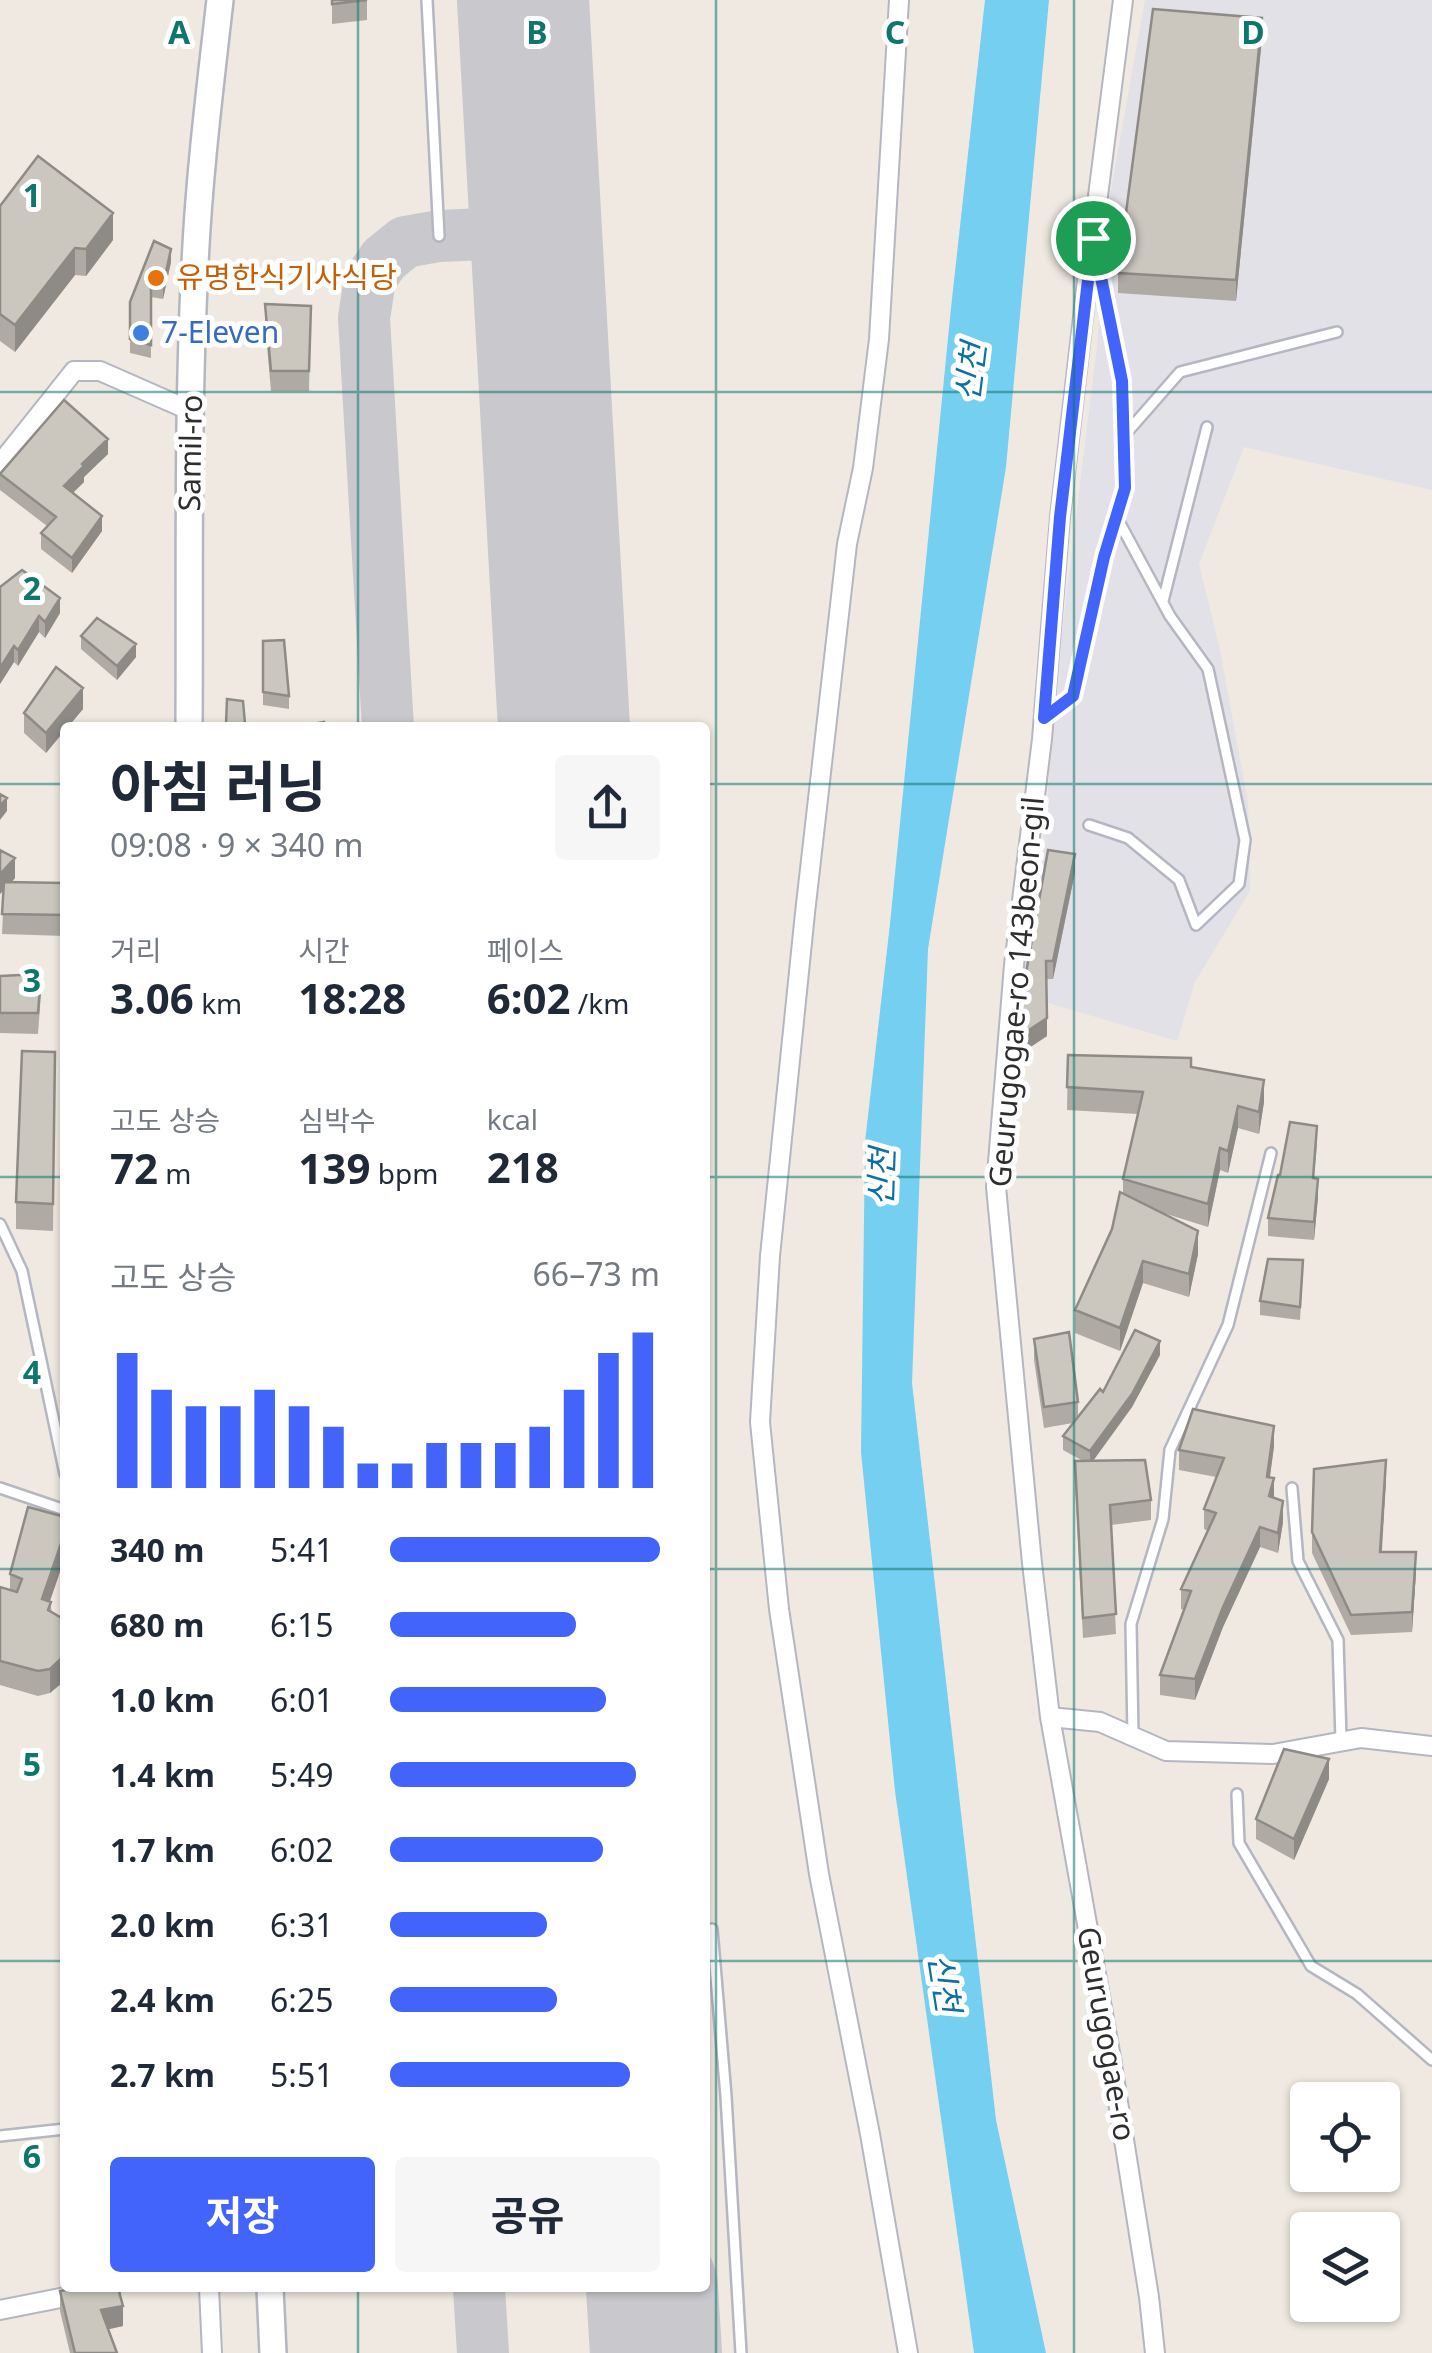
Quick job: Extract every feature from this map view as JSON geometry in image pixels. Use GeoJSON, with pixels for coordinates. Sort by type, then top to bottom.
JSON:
{"type":"FeatureCollection","features":[{"type":"Feature","properties":{"kind":"main road","name":"Samil-ro"},"geometry":{"type":"LineString","coordinates":[[188,722],[196,246],[220,0]]}},
{"type":"Feature","properties":{"kind":"main road"},"geometry":{"type":"LineString","coordinates":[[270,2292],[273,2353]]}},
{"type":"Feature","properties":{"kind":"street"},"geometry":{"type":"LineString","coordinates":[[900,0],[879,339],[863,468],[847,544],[805,913],[770,1256],[760,1422],[780,1608],[819,1874],[908,2353]]}},
{"type":"Feature","properties":{"kind":"street","name":"Geurugogae-ro 143beon-gil"},"geometry":{"type":"LineString","coordinates":[[1050,1716],[996,1187],[1014,965],[1044,718],[1060,517],[1124,0]]}},
{"type":"Feature","properties":{"kind":"street"},"geometry":{"type":"LineString","coordinates":[[0,464],[74,371],[100,371],[191,411]]}},
{"type":"Feature","properties":{"kind":"street"},"geometry":{"type":"LineString","coordinates":[[1050,1716],[1100,1722],[1166,1751],[1273,1754],[1362,1738],[1432,1746]]}},
{"type":"Feature","properties":{"kind":"street","name":"Geurugogae-ro"},"geometry":{"type":"LineString","coordinates":[[1050,1716],[1110,2058],[1155,2353]]}},
{"type":"Feature","properties":{"kind":"street"},"geometry":{"type":"LineString","coordinates":[[0,2310],[90,2292]]}},
{"type":"Feature","properties":{"kind":"street"},"geometry":{"type":"LineString","coordinates":[[209,2292],[212,2353]]}},
{"type":"Feature","properties":{"kind":"lane"},"geometry":{"type":"LineString","coordinates":[[427,0],[439,236]]}},
{"type":"Feature","properties":{"kind":"lane"},"geometry":{"type":"LineString","coordinates":[[1044,718],[1073,696],[1093,602],[1125,488],[1122,381],[1093,238]]}},
{"type":"Feature","properties":{"kind":"lane"},"geometry":{"type":"LineString","coordinates":[[1123,437],[1180,372],[1337,332]]}},
{"type":"Feature","properties":{"kind":"lane"},"geometry":{"type":"LineString","coordinates":[[1162,602],[1207,426]]}},
{"type":"Feature","properties":{"kind":"lane"},"geometry":{"type":"LineString","coordinates":[[1088,825],[1128,838],[1179,880],[1196,925],[1239,884],[1245,840],[1208,669],[1162,602],[1116,516]]}},
{"type":"Feature","properties":{"kind":"lane"},"geometry":{"type":"LineString","coordinates":[[1133,1736],[1131,1624],[1163,1519],[1170,1450],[1228,1326],[1271,1153]]}},
{"type":"Feature","properties":{"kind":"lane"},"geometry":{"type":"LineString","coordinates":[[0,1224],[22,1271],[60,1450]]}},
{"type":"Feature","properties":{"kind":"lane"},"geometry":{"type":"LineString","coordinates":[[0,1488],[60,1508]]}},
{"type":"Feature","properties":{"kind":"lane"},"geometry":{"type":"LineString","coordinates":[[1292,1488],[1298,1561],[1338,1640],[1342,1742]]}},
{"type":"Feature","properties":{"kind":"lane"},"geometry":{"type":"LineString","coordinates":[[1237,1794],[1239,1844],[1311,1966],[1356,1994],[1432,2060]]}},
{"type":"Feature","properties":{"kind":"lane"},"geometry":{"type":"LineString","coordinates":[[712,1929],[741,2353]]}},
{"type":"Feature","properties":{"kind":"lane"},"geometry":{"type":"LineString","coordinates":[[0,2136],[60,2130]]}},
{"type":"Feature","properties":{"kind":"shaded area"},"geometry":{"type":"Polygon","coordinates":[[[1145,0],[1432,0],[1432,490],[1244,447],[1199,564],[1220,650],[1248,803],[1250,891],[1195,982],[1177,1041],[1021,995],[1044,838],[1059,656],[1097,346],[1109,201],[1145,0]]]}},
{"type":"Feature","properties":{"kind":"water","name":"신천"},"geometry":{"type":"Polygon","coordinates":[[[985,0],[1049,0],[1006,467],[928,949],[912,1383],[996,2120],[1046,2353],[974,2353],[895,1791],[861,1452],[865,1142],[985,0]]]}},
{"type":"Feature","properties":{"kind":"building"},"geometry":{"type":"Polygon","coordinates":[[[332,0],[367,0],[332,4],[332,0]]]}},
{"type":"Feature","properties":{"kind":"building"},"geometry":{"type":"Polygon","coordinates":[[[1153,9],[1262,18],[1236,280],[1118,273],[1153,9]]]}},
{"type":"Feature","properties":{"kind":"building"},"geometry":{"type":"Polygon","coordinates":[[[38,156],[113,213],[86,249],[75,248],[15,325],[0,314],[0,206],[38,156]]]}},
{"type":"Feature","properties":{"kind":"building"},"geometry":{"type":"Polygon","coordinates":[[[154,241],[171,249],[163,286],[151,283],[151,345],[130,339],[130,302],[154,241]]]}},
{"type":"Feature","properties":{"kind":"building"},"geometry":{"type":"Polygon","coordinates":[[[265,304],[311,306],[309,371],[271,371],[265,304]]]}},
{"type":"Feature","properties":{"kind":"building"},"geometry":{"type":"Polygon","coordinates":[[[64,400],[108,439],[64,486],[102,516],[72,558],[41,533],[56,517],[0,474],[64,400]]]}},
{"type":"Feature","properties":{"kind":"building"},"geometry":{"type":"Polygon","coordinates":[[[22,570],[60,598],[45,622],[39,616],[18,650],[14,646],[0,668],[0,587],[22,570]]]}},
{"type":"Feature","properties":{"kind":"building"},"geometry":{"type":"Polygon","coordinates":[[[97,618],[136,644],[117,666],[81,636],[97,618]]]}},
{"type":"Feature","properties":{"kind":"building"},"geometry":{"type":"Polygon","coordinates":[[[284,640],[289,696],[263,692],[263,641],[284,640]]]}},
{"type":"Feature","properties":{"kind":"building"},"geometry":{"type":"Polygon","coordinates":[[[56,667],[83,688],[46,733],[24,713],[56,667]]]}},
{"type":"Feature","properties":{"kind":"building"},"geometry":{"type":"Polygon","coordinates":[[[227,699],[243,701],[245,722],[226,722],[227,699]]]}},
{"type":"Feature","properties":{"kind":"building"},"geometry":{"type":"Polygon","coordinates":[[[0,850],[15,858],[0,874],[0,850]]]}},
{"type":"Feature","properties":{"kind":"building"},"geometry":{"type":"Polygon","coordinates":[[[1048,850],[1075,854],[1053,961],[1046,961],[1047,1018],[1023,1034],[1020,1033],[1024,984],[1048,850]]]}},
{"type":"Feature","properties":{"kind":"building"},"geometry":{"type":"Polygon","coordinates":[[[4,882],[60,883],[60,915],[2,914],[4,882]]]}},
{"type":"Feature","properties":{"kind":"building"},"geometry":{"type":"Polygon","coordinates":[[[41,974],[38,1013],[0,1013],[0,976],[41,974]]]}},
{"type":"Feature","properties":{"kind":"building"},"geometry":{"type":"Polygon","coordinates":[[[22,1051],[55,1052],[53,1204],[16,1202],[22,1051]]]}},
{"type":"Feature","properties":{"kind":"building"},"geometry":{"type":"Polygon","coordinates":[[[1068,1055],[1191,1058],[1191,1067],[1264,1080],[1259,1112],[1238,1106],[1228,1151],[1220,1148],[1208,1204],[1123,1179],[1143,1092],[1067,1087],[1068,1055]]]}},
{"type":"Feature","properties":{"kind":"building"},"geometry":{"type":"Polygon","coordinates":[[[1290,1122],[1317,1126],[1314,1222],[1268,1218],[1290,1122]]]}},
{"type":"Feature","properties":{"kind":"building"},"geometry":{"type":"Polygon","coordinates":[[[1120,1192],[1198,1231],[1189,1274],[1143,1261],[1120,1328],[1075,1310],[1112,1229],[1120,1192]]]}},
{"type":"Feature","properties":{"kind":"building"},"geometry":{"type":"Polygon","coordinates":[[[1268,1259],[1303,1260],[1300,1307],[1260,1301],[1268,1259]]]}},
{"type":"Feature","properties":{"kind":"building"},"geometry":{"type":"Polygon","coordinates":[[[1135,1330],[1160,1341],[1132,1394],[1090,1451],[1063,1436],[1100,1389],[1103,1392],[1135,1330]]]}},
{"type":"Feature","properties":{"kind":"building"},"geometry":{"type":"Polygon","coordinates":[[[1069,1332],[1078,1402],[1044,1407],[1034,1339],[1069,1332]]]}},
{"type":"Feature","properties":{"kind":"building"},"geometry":{"type":"Polygon","coordinates":[[[1193,1409],[1274,1426],[1267,1477],[1274,1478],[1269,1496],[1283,1501],[1278,1533],[1260,1527],[1195,1679],[1160,1675],[1191,1591],[1181,1589],[1216,1513],[1204,1509],[1224,1458],[1179,1450],[1193,1409]]]}},
{"type":"Feature","properties":{"kind":"building"},"geometry":{"type":"Polygon","coordinates":[[[1145,1460],[1151,1500],[1110,1505],[1116,1614],[1083,1618],[1075,1461],[1145,1460]]]}},
{"type":"Feature","properties":{"kind":"building"},"geometry":{"type":"Polygon","coordinates":[[[1386,1460],[1380,1552],[1416,1552],[1412,1612],[1351,1615],[1312,1532],[1314,1469],[1386,1460]]]}},
{"type":"Feature","properties":{"kind":"building"},"geometry":{"type":"Polygon","coordinates":[[[28,1507],[60,1516],[60,1547],[42,1599],[51,1602],[48,1610],[60,1617],[60,1660],[50,1669],[38,1671],[0,1661],[0,1587],[17,1592],[22,1579],[10,1574],[28,1507]]]}},
{"type":"Feature","properties":{"kind":"building"},"geometry":{"type":"Polygon","coordinates":[[[1284,1749],[1329,1759],[1294,1839],[1256,1819],[1284,1749]]]}},
{"type":"Feature","properties":{"kind":"building"},"geometry":{"type":"Polygon","coordinates":[[[60,2292],[119,2292],[123,2306],[101,2310],[117,2353],[75,2353],[60,2292]]]}},
{"type":"Feature","properties":{"kind":"taxiway"},"geometry":{"type":"LineString","coordinates":[[388,722],[364,318],[370,279],[384,259],[405,242],[439,236],[536,232]]}},
{"type":"Feature","properties":{"kind":"taxiway"},"geometry":{"type":"LineString","coordinates":[[479,2292],[483,2353]]}},
{"type":"Feature","properties":{"kind":"runway"},"geometry":{"type":"LineString","coordinates":[[523,0],[564,722]]}},
{"type":"Feature","properties":{"kind":"runway"},"geometry":{"type":"LineString","coordinates":[[652,2292],[656,2353]]}},
{"type":"Feature","properties":{"kind":"place","name":"유명한식기사식당"},"geometry":{"type":"Point","coordinates":[156,278]}},
{"type":"Feature","properties":{"kind":"place","name":"7-Eleven"},"geometry":{"type":"Point","coordinates":[141,333]}},
{"type":"Feature","properties":{"kind":"route"},"geometry":{"type":"LineString","coordinates":[[1093,238],[1122,381],[1125,488],[1104,557],[1073,696],[1044,718],[1060,517],[1093,238]]}}]}
